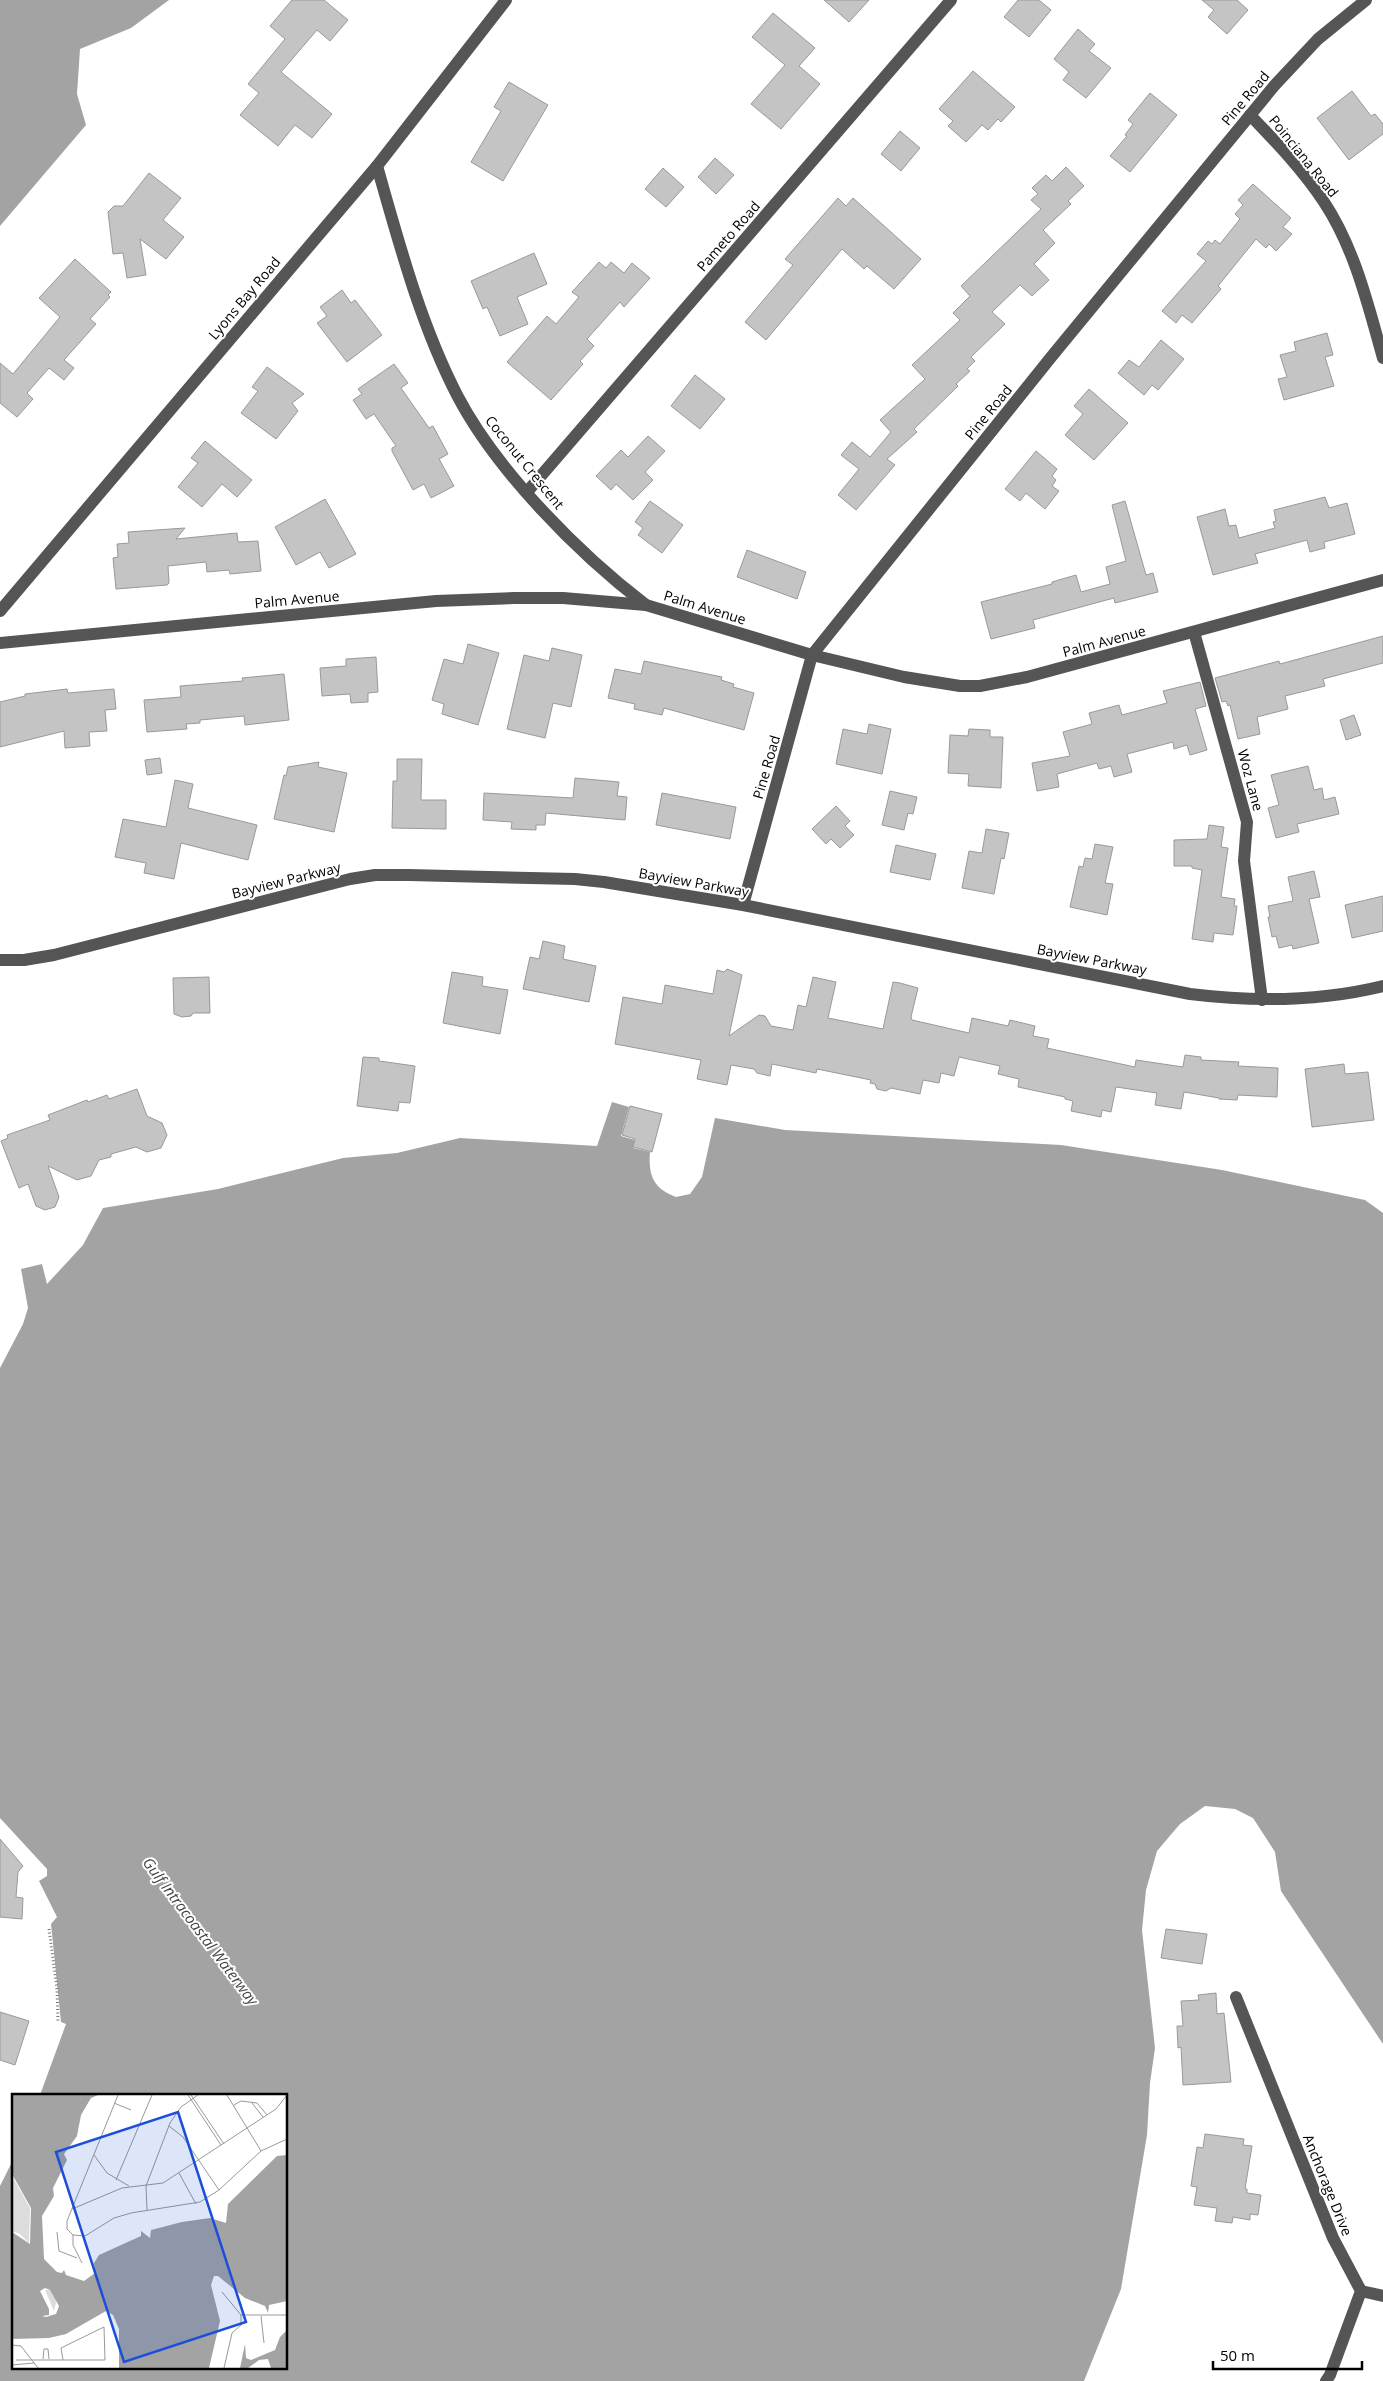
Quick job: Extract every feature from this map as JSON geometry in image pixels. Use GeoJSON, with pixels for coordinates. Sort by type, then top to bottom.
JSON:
{"type":"FeatureCollection","features":[{"type":"Feature","properties":{"kind":"street","name":"Lyons Bay Road"},"geometry":{"type":"LineString","coordinates":[[0,611],[122,464],[377,166],[506,0]]}},
{"type":"Feature","properties":{"kind":"street","name":"Pameto Road"},"geometry":{"type":"LineString","coordinates":[[527,492],[951,0]]}},
{"type":"Feature","properties":{"kind":"street","name":"Pine Road"},"geometry":{"type":"LineString","coordinates":[[743,905],[812,655],[1052,356],[1250,115],[1318,39],[1366,0]]}},
{"type":"Feature","properties":{"kind":"street","name":"Poinciana Road"},"geometry":{"type":"LineString","coordinates":[[1250,115],[1281,147],[1304,176],[1324,202],[1338,227],[1359,274],[1383,358]]}},
{"type":"Feature","properties":{"kind":"street","name":"Coconut Crescent"},"geometry":{"type":"LineString","coordinates":[[377,166],[412,284],[444,369],[476,427],[527,492],[588,557],[613,580],[646,605]]}},
{"type":"Feature","properties":{"kind":"street","name":"Palm Avenue"},"geometry":{"type":"LineString","coordinates":[[0,643],[436,601],[563,598],[646,605],[812,655],[904,677],[960,686],[980,686],[1027,677],[1383,580]]}},
{"type":"Feature","properties":{"kind":"street","name":"Woz Lane"},"geometry":{"type":"LineString","coordinates":[[1194,632],[1248,822],[1244,861],[1262,1000]]}},
{"type":"Feature","properties":{"kind":"street","name":"Bayview Parkway"},"geometry":{"type":"LineString","coordinates":[[0,960],[24,960],[54,955],[374,875],[575,879],[743,905],[1190,994],[1262,1000],[1311,999],[1383,986]]}},
{"type":"Feature","properties":{"kind":"street","name":"Anchorage Drive"},"geometry":{"type":"LineString","coordinates":[[1236,1997],[1333,2238],[1361,2291]]}},
{"type":"Feature","properties":{"kind":"street"},"geometry":{"type":"LineString","coordinates":[[1326,2381],[1330,2375],[1361,2291],[1383,2296]]}},
{"type":"Feature","properties":{"kind":"path"},"geometry":{"type":"LineString","coordinates":[[49,1929],[57,1989],[58,2021]]}},
{"type":"Feature","properties":{"kind":"water"},"geometry":{"type":"Polygon","coordinates":[[[0,0],[169,0],[131,28],[80,49],[77,94],[86,125],[0,226],[0,0]]]}},
{"type":"Feature","properties":{"kind":"water","name":"Gulf Intracoastal Waterway"},"geometry":{"type":"Polygon","coordinates":[[[612,1102],[629,1107],[621,1136],[635,1140],[633,1148],[650,1152],[650,1168],[654,1180],[662,1190],[676,1197],[690,1194],[702,1177],[715,1118],[785,1130],[1061,1145],[1222,1170],[1365,1200],[1383,1213],[1383,2044],[1281,1891],[1275,1852],[1253,1818],[1235,1809],[1205,1806],[1180,1824],[1157,1851],[1146,1890],[1142,1930],[1155,2048],[1150,2083],[1147,2135],[1121,2289],[1084,2381],[0,2381],[0,2186],[12,2162],[12,2368],[288,2368],[288,2094],[40,2094],[66,2024],[61,2022],[51,1924],[57,1917],[39,1881],[47,1876],[47,1869],[0,1818],[0,1368],[23,1324],[28,1308],[21,1269],[42,1264],[47,1284],[83,1245],[103,1208],[218,1189],[343,1158],[397,1153],[460,1138],[597,1146],[612,1102]]]}},
{"type":"Feature","properties":{"kind":"building"},"geometry":{"type":"Polygon","coordinates":[[[292,0],[324,0],[348,20],[330,41],[317,30],[281,72],[332,114],[312,138],[295,125],[278,146],[240,115],[259,93],[248,84],[285,39],[270,26],[292,0]]]}},
{"type":"Feature","properties":{"kind":"building"},"geometry":{"type":"Polygon","coordinates":[[[824,0],[869,0],[849,22],[824,0]]]}},
{"type":"Feature","properties":{"kind":"building"},"geometry":{"type":"Polygon","coordinates":[[[1018,0],[1039,0],[1051,10],[1029,37],[1004,17],[1018,0]]]}},
{"type":"Feature","properties":{"kind":"building"},"geometry":{"type":"Polygon","coordinates":[[[1202,0],[1237,0],[1248,10],[1227,34],[1208,17],[1214,10],[1202,0]]]}},
{"type":"Feature","properties":{"kind":"building"},"geometry":{"type":"Polygon","coordinates":[[[773,13],[815,48],[799,66],[820,84],[781,129],[751,104],[785,65],[752,37],[773,13]]]}},
{"type":"Feature","properties":{"kind":"building"},"geometry":{"type":"Polygon","coordinates":[[[1078,29],[1095,44],[1089,51],[1111,68],[1086,98],[1063,80],[1069,72],[1054,59],[1078,29]]]}},
{"type":"Feature","properties":{"kind":"building"},"geometry":{"type":"Polygon","coordinates":[[[973,71],[1015,107],[1001,122],[998,119],[988,130],[982,125],[966,142],[948,126],[953,121],[939,109],[973,71]]]}},
{"type":"Feature","properties":{"kind":"building"},"geometry":{"type":"Polygon","coordinates":[[[509,82],[548,105],[503,181],[471,162],[501,111],[494,107],[509,82]]]}},
{"type":"Feature","properties":{"kind":"building"},"geometry":{"type":"Polygon","coordinates":[[[1352,91],[1371,116],[1375,114],[1383,124],[1383,134],[1349,160],[1317,118],[1352,91]]]}},
{"type":"Feature","properties":{"kind":"building"},"geometry":{"type":"Polygon","coordinates":[[[1150,93],[1177,115],[1130,172],[1110,156],[1127,136],[1125,135],[1133,124],[1128,120],[1150,93]]]}},
{"type":"Feature","properties":{"kind":"building"},"geometry":{"type":"Polygon","coordinates":[[[900,131],[920,148],[901,171],[881,154],[900,131]]]}},
{"type":"Feature","properties":{"kind":"building"},"geometry":{"type":"Polygon","coordinates":[[[715,158],[734,175],[716,194],[698,177],[715,158]]]}},
{"type":"Feature","properties":{"kind":"building"},"geometry":{"type":"Polygon","coordinates":[[[1066,167],[1084,186],[1068,201],[1071,204],[1043,230],[1055,243],[1034,264],[1049,280],[1032,296],[1020,285],[992,312],[1005,324],[971,357],[975,361],[967,369],[970,371],[956,384],[958,386],[914,429],[917,432],[887,459],[895,465],[856,510],[838,495],[859,469],[841,455],[852,442],[870,457],[891,432],[880,420],[925,379],[912,365],[960,320],[953,313],[970,296],[961,286],[1041,209],[1031,200],[1038,194],[1032,188],[1046,175],[1052,181],[1066,167]]]}},
{"type":"Feature","properties":{"kind":"building"},"geometry":{"type":"Polygon","coordinates":[[[663,168],[684,187],[666,207],[645,189],[663,168]]]}},
{"type":"Feature","properties":{"kind":"building"},"geometry":{"type":"Polygon","coordinates":[[[149,173],[181,198],[163,220],[184,237],[166,259],[140,239],[146,275],[127,278],[123,253],[113,254],[108,212],[114,206],[123,206],[149,173]]]}},
{"type":"Feature","properties":{"kind":"building"},"geometry":{"type":"Polygon","coordinates":[[[1253,184],[1291,218],[1283,227],[1292,234],[1276,251],[1269,244],[1266,248],[1256,239],[1218,286],[1221,289],[1192,323],[1182,315],[1176,323],[1162,311],[1206,261],[1197,254],[1208,241],[1212,244],[1215,240],[1220,244],[1240,219],[1235,214],[1243,205],[1238,200],[1253,184]]]}},
{"type":"Feature","properties":{"kind":"building"},"geometry":{"type":"Polygon","coordinates":[[[838,198],[846,206],[853,198],[921,259],[894,289],[867,266],[864,269],[842,249],[766,340],[745,322],[793,265],[785,259],[838,198]]]}},
{"type":"Feature","properties":{"kind":"building"},"geometry":{"type":"Polygon","coordinates":[[[534,253],[547,284],[517,297],[528,324],[500,336],[487,307],[483,309],[471,281],[534,253]]]}},
{"type":"Feature","properties":{"kind":"building"},"geometry":{"type":"Polygon","coordinates":[[[75,259],[111,292],[108,295],[110,297],[90,319],[96,324],[64,360],[74,368],[64,380],[49,368],[27,393],[33,399],[17,417],[0,403],[0,363],[13,374],[60,317],[39,298],[75,259]]]}},
{"type":"Feature","properties":{"kind":"building"},"geometry":{"type":"Polygon","coordinates":[[[599,262],[606,268],[611,262],[624,273],[632,263],[650,278],[624,307],[620,302],[587,339],[594,346],[580,361],[583,364],[551,400],[507,362],[547,316],[556,324],[579,297],[572,292],[599,262]]]}},
{"type":"Feature","properties":{"kind":"building"},"geometry":{"type":"Polygon","coordinates":[[[342,290],[351,303],[355,300],[382,335],[347,362],[317,323],[327,316],[320,307],[342,290]]]}},
{"type":"Feature","properties":{"kind":"building"},"geometry":{"type":"Polygon","coordinates":[[[1327,333],[1333,355],[1325,357],[1334,386],[1284,400],[1278,379],[1287,377],[1280,355],[1296,351],[1294,342],[1327,333]]]}},
{"type":"Feature","properties":{"kind":"building"},"geometry":{"type":"Polygon","coordinates":[[[1161,340],[1184,359],[1158,390],[1152,385],[1144,395],[1118,373],[1129,360],[1139,367],[1161,340]]]}},
{"type":"Feature","properties":{"kind":"building"},"geometry":{"type":"Polygon","coordinates":[[[394,364],[408,383],[401,388],[429,428],[433,426],[448,454],[439,459],[454,486],[431,498],[424,484],[413,490],[392,451],[392,448],[396,446],[374,414],[366,419],[353,400],[362,394],[358,389],[394,364]]]}},
{"type":"Feature","properties":{"kind":"building"},"geometry":{"type":"Polygon","coordinates":[[[267,367],[304,394],[292,403],[298,411],[276,439],[241,413],[258,391],[252,387],[267,367]]]}},
{"type":"Feature","properties":{"kind":"building"},"geometry":{"type":"Polygon","coordinates":[[[695,375],[725,399],[700,429],[671,406],[695,375]]]}},
{"type":"Feature","properties":{"kind":"building"},"geometry":{"type":"Polygon","coordinates":[[[1089,389],[1128,423],[1094,460],[1065,435],[1083,414],[1074,406],[1089,389]]]}},
{"type":"Feature","properties":{"kind":"building"},"geometry":{"type":"Polygon","coordinates":[[[648,436],[665,451],[645,472],[653,480],[633,500],[616,484],[611,490],[596,476],[621,450],[628,457],[648,436]]]}},
{"type":"Feature","properties":{"kind":"building"},"geometry":{"type":"Polygon","coordinates":[[[205,441],[252,480],[237,497],[222,484],[202,507],[178,487],[198,463],[191,458],[205,441]]]}},
{"type":"Feature","properties":{"kind":"building"},"geometry":{"type":"Polygon","coordinates":[[[1036,451],[1057,469],[1052,476],[1056,480],[1052,486],[1059,491],[1045,509],[1026,493],[1020,501],[1005,489],[1036,451]]]}},
{"type":"Feature","properties":{"kind":"building"},"geometry":{"type":"Polygon","coordinates":[[[1325,497],[1329,508],[1347,503],[1355,534],[1324,542],[1325,548],[1310,552],[1307,540],[1255,554],[1258,563],[1213,575],[1197,517],[1225,509],[1229,526],[1236,525],[1239,538],[1275,528],[1273,522],[1276,521],[1274,510],[1325,497]]]}},
{"type":"Feature","properties":{"kind":"building"},"geometry":{"type":"Polygon","coordinates":[[[325,499],[356,554],[329,568],[320,552],[296,565],[275,527],[325,499]]]}},
{"type":"Feature","properties":{"kind":"building"},"geometry":{"type":"Polygon","coordinates":[[[650,501],[683,525],[662,553],[638,535],[643,528],[635,522],[650,501]]]}},
{"type":"Feature","properties":{"kind":"building"},"geometry":{"type":"Polygon","coordinates":[[[1125,501],[1146,575],[1153,573],[1158,592],[1115,603],[1114,598],[1033,620],[1035,628],[991,639],[981,602],[1052,584],[1052,582],[1076,575],[1081,592],[1110,584],[1106,567],[1126,561],[1112,505],[1125,501]]]}},
{"type":"Feature","properties":{"kind":"building"},"geometry":{"type":"Polygon","coordinates":[[[185,528],[176,539],[237,533],[238,542],[258,541],[261,571],[230,574],[229,570],[207,572],[206,562],[168,566],[169,583],[167,585],[116,589],[113,558],[118,557],[117,544],[129,543],[128,532],[185,528]]]}},
{"type":"Feature","properties":{"kind":"building"},"geometry":{"type":"Polygon","coordinates":[[[747,550],[806,572],[797,599],[737,577],[747,550]]]}},
{"type":"Feature","properties":{"kind":"building"},"geometry":{"type":"Polygon","coordinates":[[[1383,636],[1383,663],[1323,679],[1325,686],[1285,696],[1288,709],[1257,717],[1260,734],[1238,739],[1230,705],[1228,706],[1226,701],[1222,702],[1215,678],[1279,661],[1280,664],[1383,636]]]}},
{"type":"Feature","properties":{"kind":"building"},"geometry":{"type":"Polygon","coordinates":[[[468,644],[499,653],[478,725],[442,714],[444,704],[432,700],[444,659],[463,664],[468,644]]]}},
{"type":"Feature","properties":{"kind":"building"},"geometry":{"type":"Polygon","coordinates":[[[552,648],[582,655],[571,707],[553,703],[545,738],[507,729],[524,655],[549,661],[552,648]]]}},
{"type":"Feature","properties":{"kind":"building"},"geometry":{"type":"Polygon","coordinates":[[[376,657],[378,692],[368,693],[368,702],[351,703],[350,694],[322,696],[320,668],[346,666],[346,659],[376,657]]]}},
{"type":"Feature","properties":{"kind":"building"},"geometry":{"type":"Polygon","coordinates":[[[644,661],[722,677],[721,680],[734,684],[733,687],[754,693],[744,730],[664,708],[662,715],[634,709],[635,704],[608,698],[615,669],[641,674],[644,661]]]}},
{"type":"Feature","properties":{"kind":"building"},"geometry":{"type":"Polygon","coordinates":[[[284,674],[289,720],[245,725],[244,716],[200,720],[200,723],[186,724],[187,729],[147,732],[144,700],[181,697],[180,686],[243,681],[242,678],[284,674]]]}},
{"type":"Feature","properties":{"kind":"building"},"geometry":{"type":"Polygon","coordinates":[[[1200,682],[1206,706],[1195,709],[1207,750],[1190,755],[1187,745],[1174,749],[1173,742],[1127,754],[1132,772],[1114,777],[1111,766],[1099,769],[1097,763],[1057,774],[1059,787],[1037,791],[1032,763],[1070,756],[1063,732],[1092,724],[1089,713],[1119,705],[1122,715],[1167,703],[1163,691],[1200,682]]]}},
{"type":"Feature","properties":{"kind":"building"},"geometry":{"type":"Polygon","coordinates":[[[67,689],[68,693],[114,689],[116,709],[105,710],[107,731],[89,732],[90,746],[65,748],[64,731],[0,747],[0,702],[25,696],[25,694],[67,689]]]}},
{"type":"Feature","properties":{"kind":"building"},"geometry":{"type":"Polygon","coordinates":[[[1354,715],[1361,735],[1346,740],[1340,720],[1354,715]]]}},
{"type":"Feature","properties":{"kind":"building"},"geometry":{"type":"Polygon","coordinates":[[[869,724],[891,729],[882,774],[836,764],[843,729],[867,734],[869,724]]]}},
{"type":"Feature","properties":{"kind":"building"},"geometry":{"type":"Polygon","coordinates":[[[969,729],[990,730],[990,737],[1003,737],[1001,788],[968,786],[969,774],[948,773],[950,735],[968,736],[969,729]]]}},
{"type":"Feature","properties":{"kind":"building"},"geometry":{"type":"Polygon","coordinates":[[[160,758],[162,773],[147,775],[145,760],[160,758]]]}},
{"type":"Feature","properties":{"kind":"building"},"geometry":{"type":"Polygon","coordinates":[[[397,759],[422,759],[421,800],[446,800],[446,829],[392,828],[393,781],[397,781],[397,759]]]}},
{"type":"Feature","properties":{"kind":"building"},"geometry":{"type":"Polygon","coordinates":[[[319,762],[318,767],[347,773],[334,832],[274,819],[284,775],[286,776],[288,767],[319,762]]]}},
{"type":"Feature","properties":{"kind":"building"},"geometry":{"type":"Polygon","coordinates":[[[1308,766],[1314,790],[1322,788],[1324,800],[1335,797],[1339,814],[1297,824],[1299,832],[1276,838],[1268,808],[1279,805],[1271,775],[1308,766]]]}},
{"type":"Feature","properties":{"kind":"building"},"geometry":{"type":"Polygon","coordinates":[[[575,778],[619,782],[617,796],[627,797],[625,820],[546,813],[545,825],[536,825],[536,830],[511,829],[512,822],[483,820],[484,793],[573,798],[575,778]]]}},
{"type":"Feature","properties":{"kind":"building"},"geometry":{"type":"Polygon","coordinates":[[[175,780],[193,784],[188,808],[257,825],[248,860],[181,843],[174,879],[144,873],[146,863],[115,857],[123,819],[166,827],[175,780]]]}},
{"type":"Feature","properties":{"kind":"building"},"geometry":{"type":"Polygon","coordinates":[[[890,791],[917,797],[913,814],[908,813],[904,830],[882,825],[890,791]]]}},
{"type":"Feature","properties":{"kind":"building"},"geometry":{"type":"Polygon","coordinates":[[[662,793],[736,807],[730,839],[656,825],[662,793]]]}},
{"type":"Feature","properties":{"kind":"building"},"geometry":{"type":"Polygon","coordinates":[[[836,806],[850,821],[845,826],[854,835],[840,848],[831,839],[826,844],[812,829],[836,806]]]}},
{"type":"Feature","properties":{"kind":"building"},"geometry":{"type":"Polygon","coordinates":[[[1209,825],[1224,827],[1221,847],[1228,848],[1221,897],[1235,899],[1234,906],[1237,906],[1233,935],[1214,933],[1213,942],[1192,939],[1202,870],[1192,868],[1192,866],[1174,866],[1174,840],[1207,839],[1209,825]]]}},
{"type":"Feature","properties":{"kind":"building"},"geometry":{"type":"Polygon","coordinates":[[[986,829],[1009,833],[1004,859],[1001,858],[994,894],[962,888],[969,851],[982,853],[986,829]]]}},
{"type":"Feature","properties":{"kind":"building"},"geometry":{"type":"Polygon","coordinates":[[[1095,844],[1113,847],[1105,883],[1113,884],[1107,915],[1070,907],[1079,866],[1083,867],[1085,858],[1092,859],[1095,844]]]}},
{"type":"Feature","properties":{"kind":"building"},"geometry":{"type":"Polygon","coordinates":[[[896,845],[936,854],[930,880],[890,872],[896,845]]]}},
{"type":"Feature","properties":{"kind":"building"},"geometry":{"type":"Polygon","coordinates":[[[1314,871],[1320,897],[1309,899],[1319,943],[1293,949],[1292,945],[1279,948],[1276,936],[1272,937],[1268,906],[1293,901],[1288,877],[1314,871]]]}},
{"type":"Feature","properties":{"kind":"building"},"geometry":{"type":"Polygon","coordinates":[[[1383,896],[1383,931],[1352,938],[1345,905],[1383,896]]]}},
{"type":"Feature","properties":{"kind":"building"},"geometry":{"type":"Polygon","coordinates":[[[543,941],[565,946],[563,959],[596,966],[589,1002],[523,989],[530,957],[539,959],[543,941]]]}},
{"type":"Feature","properties":{"kind":"building"},"geometry":{"type":"Polygon","coordinates":[[[727,969],[742,975],[729,1036],[759,1015],[765,1016],[771,1026],[793,1030],[798,1005],[806,1007],[813,977],[836,982],[828,1018],[883,1029],[893,982],[918,988],[911,1017],[912,1020],[969,1033],[972,1018],[1008,1026],[1010,1020],[1035,1026],[1033,1036],[1049,1039],[1047,1048],[1135,1067],[1136,1060],[1183,1067],[1185,1055],[1201,1057],[1201,1060],[1239,1062],[1238,1066],[1278,1068],[1277,1097],[1238,1095],[1237,1100],[1219,1099],[1184,1092],[1181,1109],[1155,1105],[1157,1093],[1116,1087],[1111,1112],[1102,1110],[1101,1117],[1071,1111],[1073,1101],[1065,1099],[1065,1097],[1018,1087],[1019,1079],[998,1074],[1000,1066],[959,1057],[954,1076],[941,1073],[939,1083],[923,1080],[920,1094],[891,1088],[886,1091],[877,1089],[875,1084],[870,1083],[871,1080],[817,1069],[816,1073],[772,1064],[770,1076],[757,1073],[754,1069],[731,1065],[727,1085],[697,1079],[701,1060],[615,1044],[623,997],[662,1004],[665,985],[713,994],[717,970],[724,972],[727,969]]]}},
{"type":"Feature","properties":{"kind":"building"},"geometry":{"type":"Polygon","coordinates":[[[452,972],[483,977],[482,986],[508,990],[500,1034],[443,1023],[452,972]]]}},
{"type":"Feature","properties":{"kind":"building"},"geometry":{"type":"Polygon","coordinates":[[[209,977],[210,1013],[193,1013],[191,1016],[182,1017],[174,1014],[173,978],[209,977]]]}},
{"type":"Feature","properties":{"kind":"building"},"geometry":{"type":"Polygon","coordinates":[[[363,1057],[379,1058],[379,1061],[415,1066],[410,1103],[399,1102],[398,1111],[357,1106],[363,1057]]]}},
{"type":"Feature","properties":{"kind":"building"},"geometry":{"type":"Polygon","coordinates":[[[1344,1064],[1345,1074],[1368,1072],[1374,1120],[1312,1127],[1305,1069],[1344,1064]]]}},
{"type":"Feature","properties":{"kind":"building"},"geometry":{"type":"Polygon","coordinates":[[[137,1089],[147,1116],[162,1123],[167,1135],[161,1148],[147,1152],[136,1147],[111,1154],[111,1157],[99,1160],[91,1176],[77,1180],[48,1166],[59,1197],[55,1207],[45,1210],[36,1206],[28,1184],[19,1188],[1,1141],[8,1138],[7,1135],[50,1120],[48,1115],[87,1100],[88,1102],[107,1095],[109,1099],[137,1089]]]}},
{"type":"Feature","properties":{"kind":"building"},"geometry":{"type":"Polygon","coordinates":[[[630,1106],[662,1114],[652,1152],[633,1147],[635,1139],[622,1135],[630,1106]]]}},
{"type":"Feature","properties":{"kind":"building"},"geometry":{"type":"Polygon","coordinates":[[[0,1839],[23,1866],[18,1872],[16,1897],[23,1898],[22,1919],[0,1917],[0,1839]]]}},
{"type":"Feature","properties":{"kind":"building"},"geometry":{"type":"Polygon","coordinates":[[[1166,1929],[1207,1934],[1202,1964],[1161,1958],[1166,1929]]]}},
{"type":"Feature","properties":{"kind":"building"},"geometry":{"type":"Polygon","coordinates":[[[1216,1993],[1217,2014],[1224,2013],[1231,2082],[1183,2085],[1181,2047],[1178,2048],[1177,2026],[1183,2026],[1181,2001],[1199,2000],[1198,1995],[1216,1993]]]}},
{"type":"Feature","properties":{"kind":"building"},"geometry":{"type":"Polygon","coordinates":[[[0,2012],[29,2021],[15,2065],[0,2060],[0,2012]]]}},
{"type":"Feature","properties":{"kind":"building"},"geometry":{"type":"Polygon","coordinates":[[[1205,2134],[1244,2139],[1243,2145],[1252,2146],[1245,2189],[1247,2189],[1247,2193],[1261,2195],[1258,2215],[1250,2214],[1250,2220],[1233,2217],[1232,2223],[1215,2221],[1217,2208],[1194,2205],[1197,2187],[1191,2186],[1197,2147],[1203,2148],[1205,2134]]]}}]}
